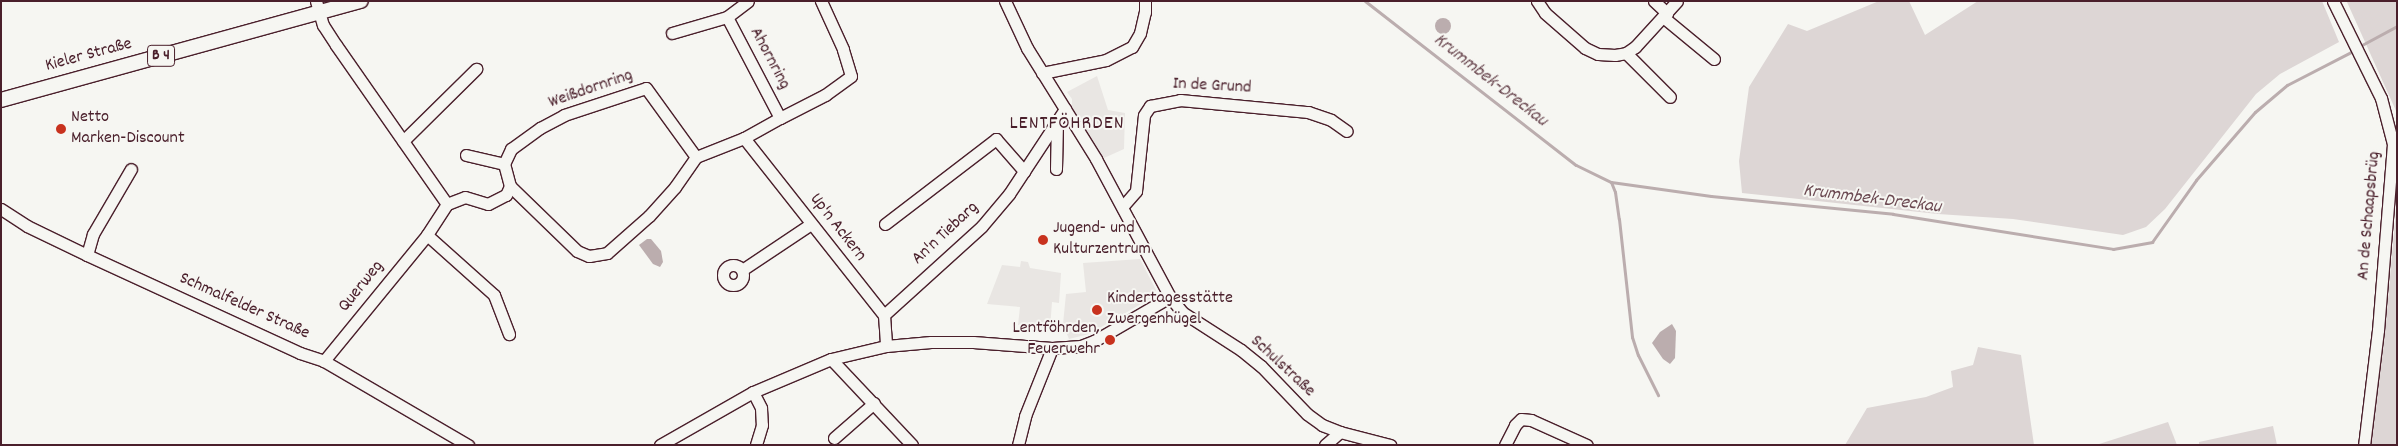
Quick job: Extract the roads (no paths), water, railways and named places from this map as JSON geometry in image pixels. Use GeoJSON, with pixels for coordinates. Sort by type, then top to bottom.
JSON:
{"type":"FeatureCollection","features":[{"type":"Feature","properties":{"kind":"main road","name":"Kieler Straße"},"geometry":{"type":"LineString","coordinates":[[1,100],[318,7],[361,1]]}},
{"type":"Feature","properties":{"kind":"street","name":"Ahornring"},"geometry":{"type":"LineString","coordinates":[[672,33],[727,17],[748,1]]}},
{"type":"Feature","properties":{"kind":"street","name":"Ahornring"},"geometry":{"type":"LineString","coordinates":[[744,138],[825,95],[851,76],[843,49],[821,1]]}},
{"type":"Feature","properties":{"kind":"street","name":"Schulstraße"},"geometry":{"type":"LineString","coordinates":[[1005,1],[1015,26],[1123,206],[1170,297],[1182,312],[1241,350],[1261,366],[1307,414],[1322,425],[1340,432],[1390,445]]}},
{"type":"Feature","properties":{"kind":"street"},"geometry":{"type":"LineString","coordinates":[[1042,73],[1106,60],[1132,47],[1140,33],[1145,12],[1145,1]]}},
{"type":"Feature","properties":{"kind":"street"},"geometry":{"type":"LineString","coordinates":[[1538,1],[1545,13],[1584,48],[1598,54],[1626,53],[1634,47],[1677,1]]}},
{"type":"Feature","properties":{"kind":"street"},"geometry":{"type":"LineString","coordinates":[[1654,1],[1665,15],[1714,59]]}},
{"type":"Feature","properties":{"kind":"street","name":"An de Schaapsbrüg"},"geometry":{"type":"LineString","coordinates":[[2333,1],[2381,98],[2393,144],[2378,330],[2364,445]]}},
{"type":"Feature","properties":{"kind":"street"},"geometry":{"type":"LineString","coordinates":[[318,7],[323,25],[336,45],[447,204],[464,196],[488,204],[506,195],[510,186]]}},
{"type":"Feature","properties":{"kind":"street","name":"Ahornring"},"geometry":{"type":"LineString","coordinates":[[727,17],[780,118]]}},
{"type":"Feature","properties":{"kind":"street"},"geometry":{"type":"LineString","coordinates":[[1626,53],[1670,97]]}},
{"type":"Feature","properties":{"kind":"street"},"geometry":{"type":"LineString","coordinates":[[402,141],[476,69]]}},
{"type":"Feature","properties":{"kind":"street","name":"Weißdornring"},"geometry":{"type":"LineString","coordinates":[[504,164],[511,150],[540,128],[564,115],[646,88],[696,157]]}},
{"type":"Feature","properties":{"kind":"street","name":"In de Grund"},"geometry":{"type":"LineString","coordinates":[[1123,206],[1136,191],[1144,115],[1150,106],[1180,100],[1308,112],[1331,120],[1347,131]]}},
{"type":"Feature","properties":{"kind":"street","name":"An'n Tiebarg"},"geometry":{"type":"LineString","coordinates":[[884,315],[982,226],[1009,194],[1065,108]]}},
{"type":"Feature","properties":{"kind":"street"},"geometry":{"type":"LineString","coordinates":[[1056,169],[1057,120]]}},
{"type":"Feature","properties":{"kind":"street"},"geometry":{"type":"LineString","coordinates":[[466,155],[504,164],[510,186],[577,251],[589,256],[607,253],[649,216],[675,187],[696,157],[744,138]]}},
{"type":"Feature","properties":{"kind":"street","name":"Up'n Ackern"},"geometry":{"type":"LineString","coordinates":[[744,138],[884,315]]}},
{"type":"Feature","properties":{"kind":"street"},"geometry":{"type":"LineString","coordinates":[[885,224],[996,139],[1024,171]]}},
{"type":"Feature","properties":{"kind":"street"},"geometry":{"type":"LineString","coordinates":[[87,254],[93,234],[131,169]]}},
{"type":"Feature","properties":{"kind":"street","name":"Querweg"},"geometry":{"type":"LineString","coordinates":[[324,361],[427,235],[447,204]]}},
{"type":"Feature","properties":{"kind":"street","name":"Schmalfelder Straße"},"geometry":{"type":"LineString","coordinates":[[1,209],[27,226],[300,353],[324,361],[468,445]]}},
{"type":"Feature","properties":{"kind":"street"},"geometry":{"type":"LineString","coordinates":[[742,270],[811,224]]}},
{"type":"Feature","properties":{"kind":"street"},"geometry":{"type":"LineString","coordinates":[[427,235],[494,294],[509,334]]}},
{"type":"Feature","properties":{"kind":"street"},"geometry":{"type":"LineString","coordinates":[[660,445],[753,392],[830,359],[886,346],[932,342],[973,342],[1052,348],[1080,346],[1094,341],[1170,297]]}},
{"type":"Feature","properties":{"kind":"street"},"geometry":{"type":"LineString","coordinates":[[884,315],[886,346]]}},
{"type":"Feature","properties":{"kind":"street"},"geometry":{"type":"LineString","coordinates":[[1018,445],[1024,416],[1052,348]]}},
{"type":"Feature","properties":{"kind":"street"},"geometry":{"type":"LineString","coordinates":[[830,359],[912,445]]}},
{"type":"Feature","properties":{"kind":"street"},"geometry":{"type":"LineString","coordinates":[[753,392],[761,408],[762,425],[756,445]]}},
{"type":"Feature","properties":{"kind":"street"},"geometry":{"type":"LineString","coordinates":[[834,438],[874,403]]}},
{"type":"Feature","properties":{"kind":"street"},"geometry":{"type":"LineString","coordinates":[[1505,445],[1521,419],[1531,420],[1587,445]]}},
{"type":"Feature","properties":{"kind":"street"},"geometry":{"type":"LineString","coordinates":[[1325,445],[1340,432]]}},
{"type":"Feature","properties":{"kind":"waterway","name":"Krummbek-Dreckau"},"geometry":{"type":"LineString","coordinates":[[1365,1],[1576,165],[1611,182],[1711,196],[1893,214],[2113,249],[2152,242],[2196,180],[2255,112],[2287,85],[2353,51]]}},
{"type":"Feature","properties":{"kind":"waterway","name":"Krummbek-Dreckau"},"geometry":{"type":"LineString","coordinates":[[2360,46],[2397,26]]}},
{"type":"Feature","properties":{"kind":"waterway"},"geometry":{"type":"LineString","coordinates":[[1611,182],[1615,192],[1619,219],[1632,337],[1638,355],[1658,395]]}},
{"type":"Feature","properties":{"kind":"place","name":"Netto Marken-Discount"},"geometry":{"type":"Point","coordinates":[61,129]}},
{"type":"Feature","properties":{"kind":"place","name":"Jugend- und Kulturzentrum"},"geometry":{"type":"Point","coordinates":[1043,240]}},
{"type":"Feature","properties":{"kind":"place","name":"Kindertagesstätte Zwergenhügel"},"geometry":{"type":"Point","coordinates":[1097,310]}},
{"type":"Feature","properties":{"kind":"place","name":"Lentföhrden, Feuerwehr"},"geometry":{"type":"Point","coordinates":[1110,340]}},
{"type":"Feature","properties":{"kind":"district","name":"LENTFÖHRDEN"},"geometry":{"type":"Point","coordinates":[1067,124]}}]}
